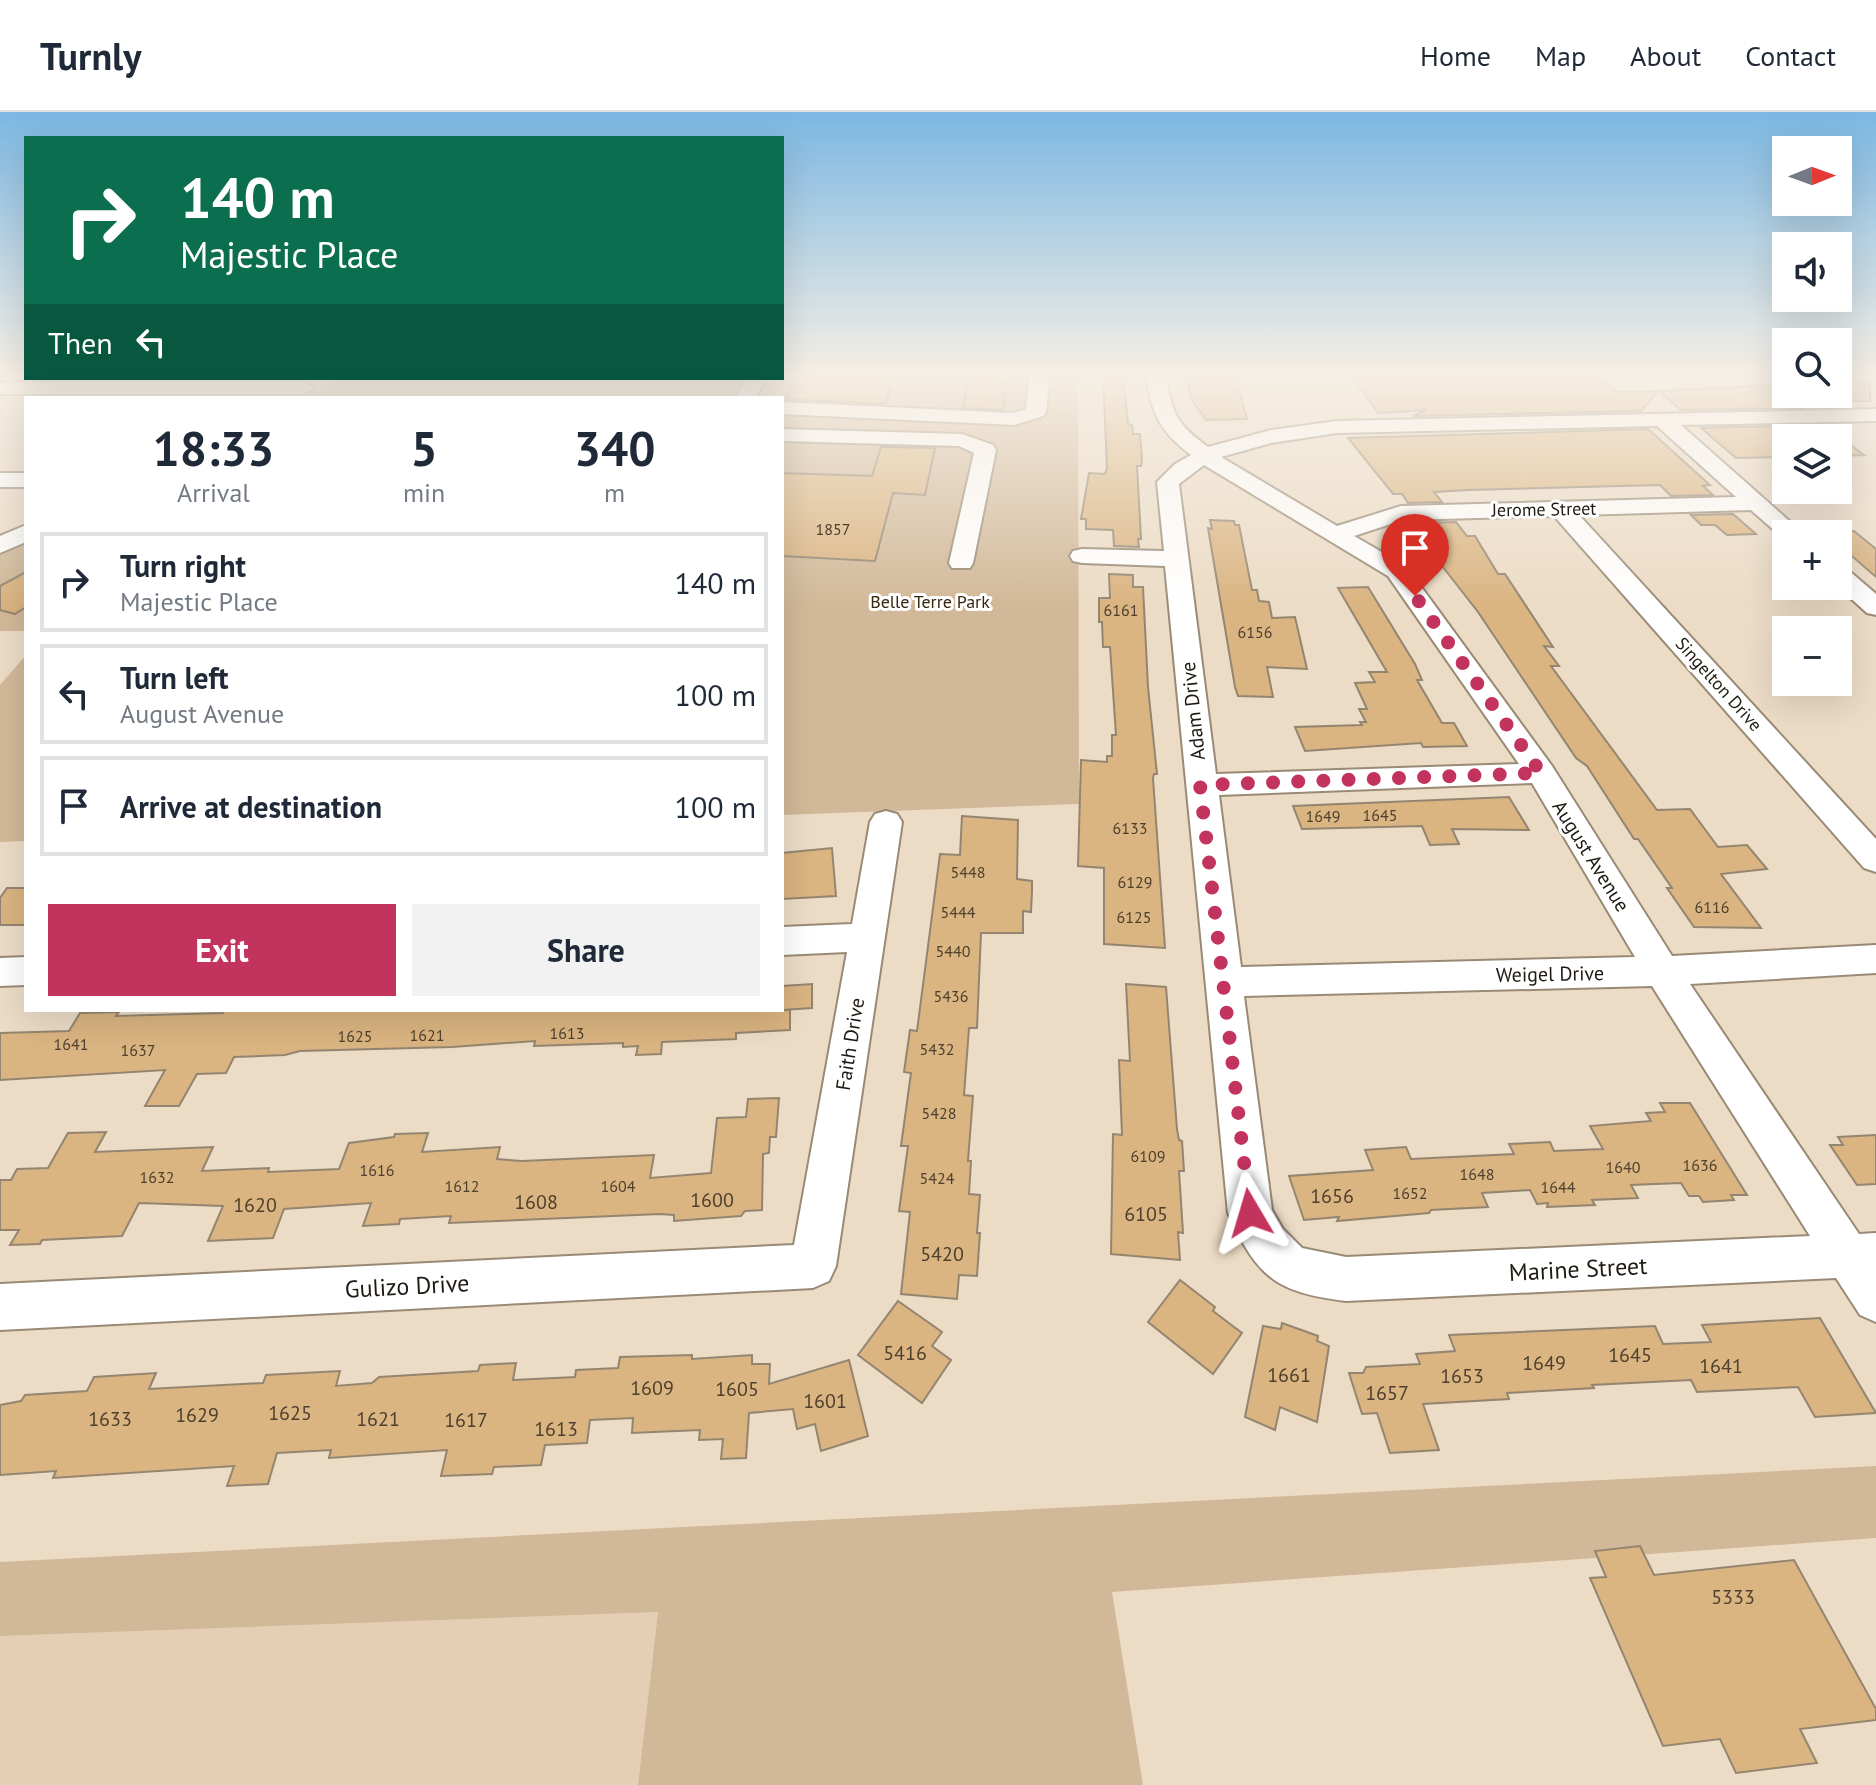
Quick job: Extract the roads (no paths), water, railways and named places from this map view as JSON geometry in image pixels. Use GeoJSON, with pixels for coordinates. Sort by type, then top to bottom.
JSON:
{"type":"FeatureCollection","features":[{"type":"Feature","properties":{"kind":"street"},"geometry":{"type":"LineString","coordinates":[[961,563],[985,451]]}},
{"type":"Feature","properties":{"kind":"street","name":"August Avenue"},"geometry":{"type":"LineString","coordinates":[[1198,451],[1397,571],[1541,773],[1662,971],[1863,1255],[1876,1299]]}},
{"type":"Feature","properties":{"kind":"street"},"geometry":{"type":"LineString","coordinates":[[1205,457],[1224,451]]}},
{"type":"Feature","properties":{"kind":"street"},"geometry":{"type":"LineString","coordinates":[[1698,451],[1776,520]]}},
{"type":"Feature","properties":{"kind":"street","name":"Adam Drive"},"geometry":{"type":"LineString","coordinates":[[1205,457],[1179,470],[1168,482],[1250,1213],[1264,1243],[1282,1262]]}},
{"type":"Feature","properties":{"kind":"street"},"geometry":{"type":"LineString","coordinates":[[0,480],[24,480]]}},
{"type":"Feature","properties":{"kind":"street","name":"Jerome Street"},"geometry":{"type":"LineString","coordinates":[[1336,534],[1401,513],[1757,503]]}},
{"type":"Feature","properties":{"kind":"street","name":"Singelton Drive"},"geometry":{"type":"LineString","coordinates":[[1561,509],[1876,860]]}},
{"type":"Feature","properties":{"kind":"street"},"geometry":{"type":"LineString","coordinates":[[0,546],[24,533]]}},
{"type":"Feature","properties":{"kind":"street"},"geometry":{"type":"LineString","coordinates":[[0,546],[24,552]]}},
{"type":"Feature","properties":{"kind":"street"},"geometry":{"type":"LineString","coordinates":[[1082,556],[1177,559]]}},
{"type":"Feature","properties":{"kind":"street"},"geometry":{"type":"LineString","coordinates":[[1852,586],[1876,607]]}},
{"type":"Feature","properties":{"kind":"street"},"geometry":{"type":"LineString","coordinates":[[1200,785],[1541,773]]}},
{"type":"Feature","properties":{"kind":"street","name":"Faith Drive"},"geometry":{"type":"LineString","coordinates":[[813,1266],[886,822]]}},
{"type":"Feature","properties":{"kind":"street"},"geometry":{"type":"LineString","coordinates":[[784,941],[868,937]]}},
{"type":"Feature","properties":{"kind":"street","name":"Weigel Drive"},"geometry":{"type":"LineString","coordinates":[[1224,982],[1662,971],[1876,959]]}},
{"type":"Feature","properties":{"kind":"street"},"geometry":{"type":"LineString","coordinates":[[0,972],[24,971]]}},
{"type":"Feature","properties":{"kind":"street","name":"Marine Street"},"geometry":{"type":"LineString","coordinates":[[1282,1262],[1312,1275],[1346,1279],[1863,1255]]}},
{"type":"Feature","properties":{"kind":"street","name":"Gulizo Drive"},"geometry":{"type":"LineString","coordinates":[[0,1307],[813,1266]]}},
{"type":"Feature","properties":{"kind":"park label","name":"Belle Terre Park"},"geometry":{"type":"Point","coordinates":[930,601]}}]}
